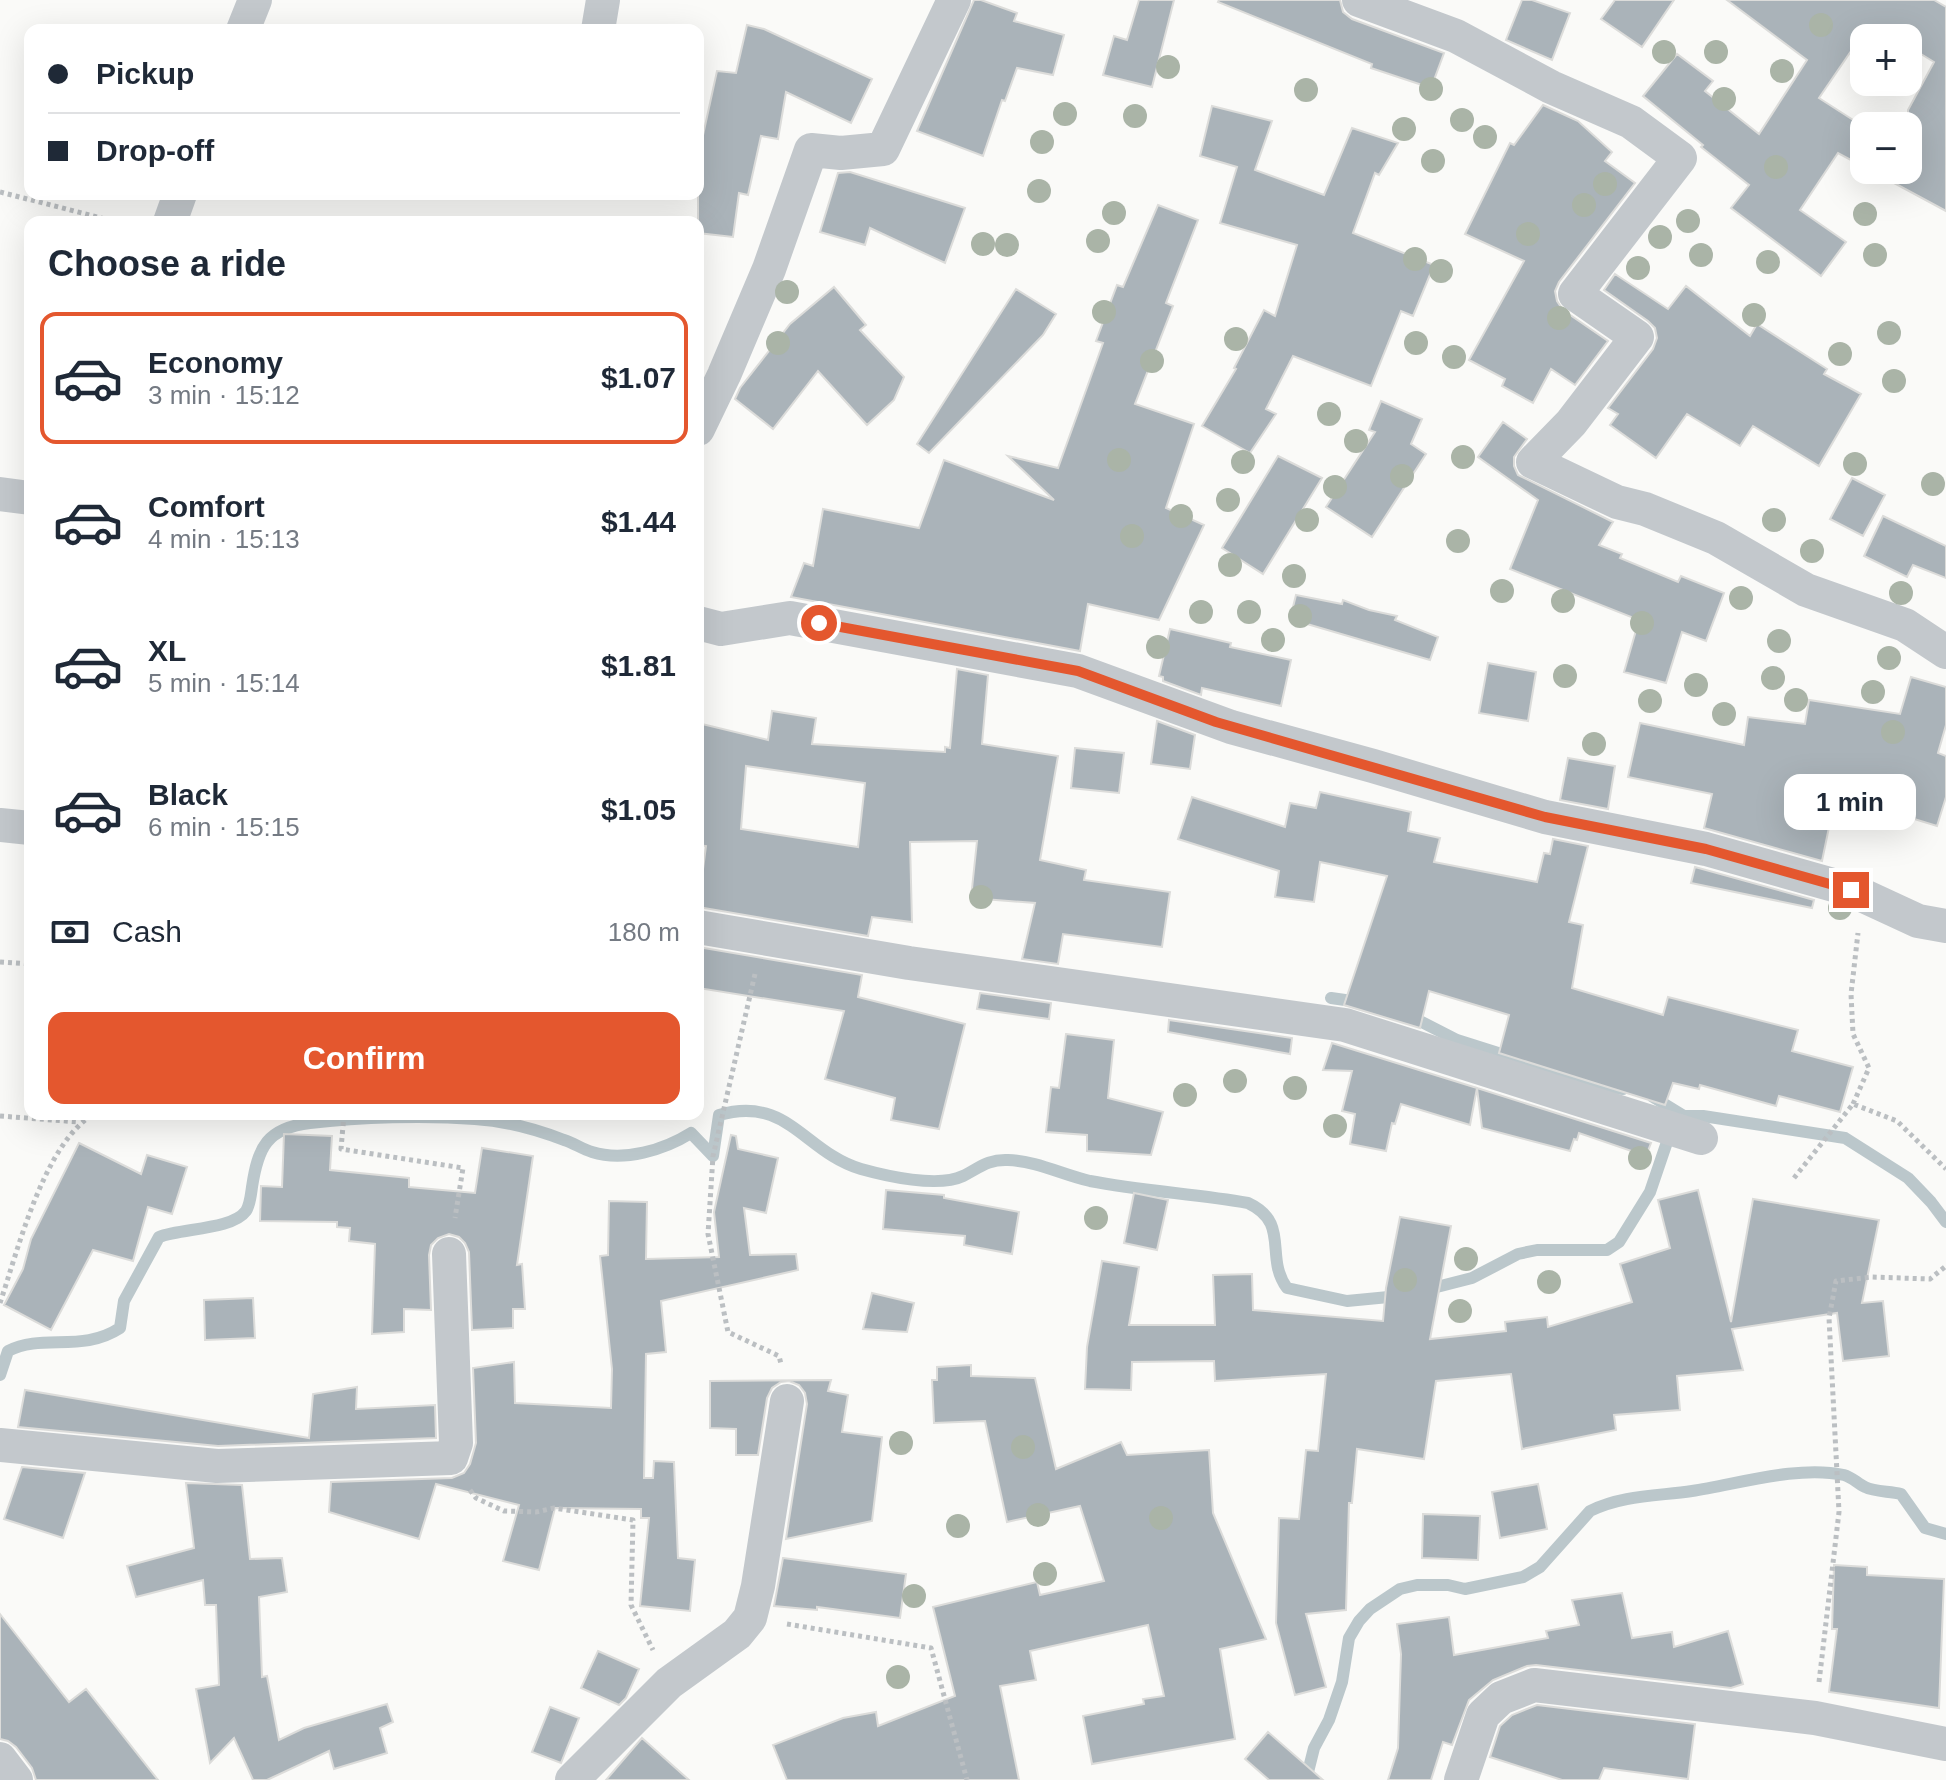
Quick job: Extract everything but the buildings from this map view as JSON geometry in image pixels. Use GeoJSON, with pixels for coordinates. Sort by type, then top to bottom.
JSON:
{"type":"FeatureCollection","features":[{"type":"Feature","properties":{"kind":"street"},"geometry":{"type":"LineString","coordinates":[[245,24],[255,0]]}},
{"type":"Feature","properties":{"kind":"street"},"geometry":{"type":"LineString","coordinates":[[599,24],[603,0]]}},
{"type":"Feature","properties":{"kind":"street"},"geometry":{"type":"LineString","coordinates":[[704,417],[769,269],[811,150],[841,153],[883,149],[954,0]]}},
{"type":"Feature","properties":{"kind":"street"},"geometry":{"type":"LineString","coordinates":[[1359,0],[1456,36],[1551,87],[1631,122],[1680,158],[1575,294],[1637,337],[1571,423],[1533,462],[1617,502],[1645,509],[1716,538],[1806,590],[1905,625],[1946,652]]}},
{"type":"Feature","properties":{"kind":"street"},"geometry":{"type":"LineString","coordinates":[[0,494],[24,497]]}},
{"type":"Feature","properties":{"kind":"street"},"geometry":{"type":"LineString","coordinates":[[704,625],[721,629],[790,618],[1078,671],[1216,722],[1545,817],[1706,849],[1851,890],[1918,921],[1946,926]]}},
{"type":"Feature","properties":{"kind":"street"},"geometry":{"type":"LineString","coordinates":[[0,825],[24,827]]}},
{"type":"Feature","properties":{"kind":"street"},"geometry":{"type":"LineString","coordinates":[[704,928],[909,963],[1345,1025],[1701,1138]]}},
{"type":"Feature","properties":{"kind":"street"},"geometry":{"type":"LineString","coordinates":[[0,1445],[217,1466],[451,1458],[456,1443],[449,1254]]}},
{"type":"Feature","properties":{"kind":"street"},"geometry":{"type":"LineString","coordinates":[[572,1780],[669,1683],[737,1634],[750,1618],[758,1586],[787,1401]]}},
{"type":"Feature","properties":{"kind":"street"},"geometry":{"type":"LineString","coordinates":[[1461,1780],[1483,1715],[1501,1698],[1534,1685],[1815,1718],[1946,1744]]}},
{"type":"Feature","properties":{"kind":"street"},"geometry":{"type":"LineString","coordinates":[[0,1759],[16,1780]]}},
{"type":"Feature","properties":{"kind":"path"},"geometry":{"type":"LineString","coordinates":[[0,192],[24,198]]}},
{"type":"Feature","properties":{"kind":"path"},"geometry":{"type":"LineString","coordinates":[[31,200],[94,216]]}},
{"type":"Feature","properties":{"kind":"path"},"geometry":{"type":"LineString","coordinates":[[1794,1178],[1853,1104],[1869,1068],[1853,1034],[1851,994],[1863,901],[1851,890]]}},
{"type":"Feature","properties":{"kind":"path"},"geometry":{"type":"LineString","coordinates":[[762,938],[713,1156],[708,1234],[728,1332],[779,1356],[787,1401]]}},
{"type":"Feature","properties":{"kind":"path"},"geometry":{"type":"LineString","coordinates":[[0,962],[24,964]]}},
{"type":"Feature","properties":{"kind":"path"},"geometry":{"type":"LineString","coordinates":[[1853,1104],[1897,1121],[1946,1169]]}},
{"type":"Feature","properties":{"kind":"path"},"geometry":{"type":"LineString","coordinates":[[0,1116],[24,1118]]}},
{"type":"Feature","properties":{"kind":"path"},"geometry":{"type":"LineString","coordinates":[[53,1120],[79,1122]]}},
{"type":"Feature","properties":{"kind":"path"},"geometry":{"type":"LineString","coordinates":[[0,1303],[38,1187],[83,1120]]}},
{"type":"Feature","properties":{"kind":"path"},"geometry":{"type":"LineString","coordinates":[[343,1120],[341,1149],[463,1168],[449,1254]]}},
{"type":"Feature","properties":{"kind":"path"},"geometry":{"type":"LineString","coordinates":[[1815,1718],[1839,1512],[1829,1318],[1836,1281],[1872,1277],[1930,1279],[1946,1266]]}},
{"type":"Feature","properties":{"kind":"path"},"geometry":{"type":"LineString","coordinates":[[451,1458],[476,1498],[504,1511],[536,1512],[554,1508],[633,1520],[631,1605],[669,1683]]}},
{"type":"Feature","properties":{"kind":"path"},"geometry":{"type":"LineString","coordinates":[[750,1618],[931,1648],[967,1780]]}},
{"type":"Feature","properties":{"kind":"waterway"},"geometry":{"type":"LineString","coordinates":[[1331,998],[1359,1002]]}},
{"type":"Feature","properties":{"kind":"waterway"},"geometry":{"type":"LineString","coordinates":[[1408,1015],[1457,1040],[1536,1065],[1586,1085],[1623,1089]]}},
{"type":"Feature","properties":{"kind":"waterway"},"geometry":{"type":"LineString","coordinates":[[1653,1097],[1684,1116]]}},
{"type":"Feature","properties":{"kind":"waterway"},"geometry":{"type":"LineString","coordinates":[[483,1120],[521,1126],[592,1152],[617,1156],[643,1153],[669,1145],[691,1133],[713,1156],[719,1115],[743,1111],[762,1113],[794,1128],[841,1161],[898,1177],[940,1181],[963,1176],[989,1163],[1008,1160],[1090,1181],[1248,1203],[1269,1220],[1280,1276],[1287,1288],[1347,1301],[1399,1296]]}},
{"type":"Feature","properties":{"kind":"waterway"},"geometry":{"type":"LineString","coordinates":[[1425,1290],[1472,1278],[1518,1254],[1537,1250],[1607,1250],[1619,1242],[1650,1192],[1667,1142],[1684,1116],[1703,1116],[1845,1138],[1908,1178],[1946,1222]]}},
{"type":"Feature","properties":{"kind":"waterway"},"geometry":{"type":"LineString","coordinates":[[0,1375],[8,1351],[35,1343],[91,1340],[120,1328],[124,1301],[159,1237],[230,1222],[246,1211],[262,1150],[274,1135],[295,1126],[347,1120]]}},
{"type":"Feature","properties":{"kind":"waterway"},"geometry":{"type":"LineString","coordinates":[[1306,1780],[1314,1748],[1329,1720],[1342,1682],[1349,1638],[1370,1609],[1400,1589],[1417,1585],[1448,1585],[1465,1589],[1523,1577],[1540,1567],[1590,1511],[1602,1506],[1627,1499],[1788,1474],[1826,1473],[1847,1476],[1869,1489],[1901,1494],[1925,1528],[1946,1534]]}},
{"type":"Feature","properties":{"kind":"route"},"geometry":{"type":"LineString","coordinates":[[819,623],[1078,671],[1216,722],[1545,817],[1706,849],[1851,890]]}}]}
